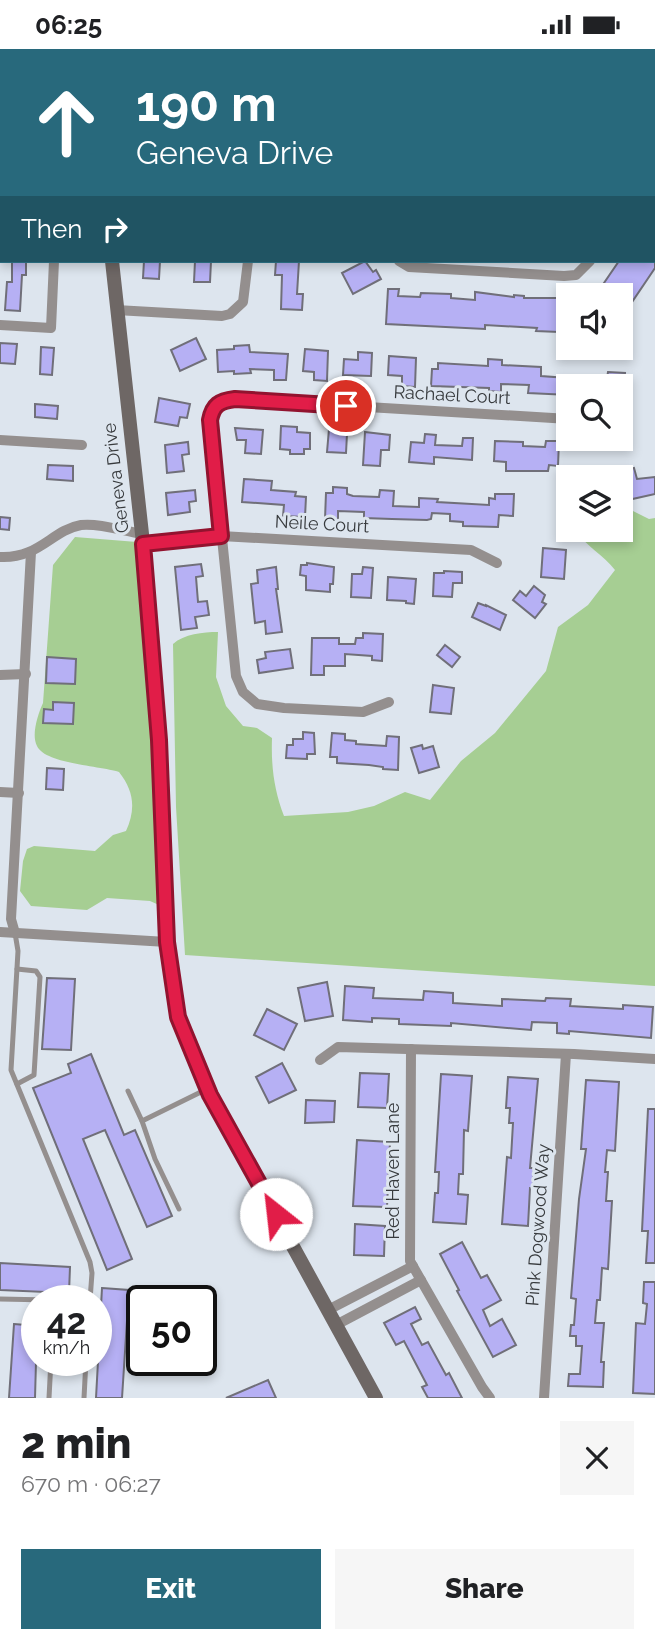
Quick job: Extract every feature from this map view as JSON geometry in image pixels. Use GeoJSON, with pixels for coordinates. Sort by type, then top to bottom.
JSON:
{"type":"FeatureCollection","features":[{"type":"Feature","properties":{"kind":"main road","name":"Geneva Drive"},"geometry":{"type":"LineString","coordinates":[[112,263],[142,539],[159,740],[167,942],[178,1017],[207,1089],[376,1398]]}},
{"type":"Feature","properties":{"kind":"street"},"geometry":{"type":"LineString","coordinates":[[0,325],[51,328],[54,263]]}},
{"type":"Feature","properties":{"kind":"street"},"geometry":{"type":"LineString","coordinates":[[116,310],[222,316],[230,314],[243,302],[247,263]]}},
{"type":"Feature","properties":{"kind":"street"},"geometry":{"type":"LineString","coordinates":[[402,263],[409,267],[564,276],[576,275],[588,263]]}},
{"type":"Feature","properties":{"kind":"street","name":"Rachael Court"},"geometry":{"type":"LineString","coordinates":[[221,536],[210,420],[212,409],[220,401],[235,399],[556,418]]}},
{"type":"Feature","properties":{"kind":"street"},"geometry":{"type":"LineString","coordinates":[[0,440],[82,445]]}},
{"type":"Feature","properties":{"kind":"street","name":"Neile Court"},"geometry":{"type":"LineString","coordinates":[[31,552],[72,528],[83,525],[142,539],[221,536],[471,550],[497,563]]}},
{"type":"Feature","properties":{"kind":"street"},"geometry":{"type":"LineString","coordinates":[[221,536],[236,676],[243,692],[257,705],[284,708],[363,712],[389,702]]}},
{"type":"Feature","properties":{"kind":"street"},"geometry":{"type":"LineString","coordinates":[[0,557],[12,558],[31,552],[11,919],[15,933]]}},
{"type":"Feature","properties":{"kind":"street"},"geometry":{"type":"LineString","coordinates":[[0,675],[26,674]]}},
{"type":"Feature","properties":{"kind":"street"},"geometry":{"type":"LineString","coordinates":[[0,792],[19,793]]}},
{"type":"Feature","properties":{"kind":"street"},"geometry":{"type":"LineString","coordinates":[[0,932],[167,942]]}},
{"type":"Feature","properties":{"kind":"street"},"geometry":{"type":"LineString","coordinates":[[320,1060],[338,1047],[655,1059]]}},
{"type":"Feature","properties":{"kind":"street","name":"Red Haven Lane"},"geometry":{"type":"LineString","coordinates":[[411,1049],[410,1261],[490,1398]]}},
{"type":"Feature","properties":{"kind":"street","name":"Pink Dogwood Way"},"geometry":{"type":"LineString","coordinates":[[544,1398],[566,1054]]}},
{"type":"Feature","properties":{"kind":"street"},"geometry":{"type":"LineString","coordinates":[[328,1310],[413,1266]]}},
{"type":"Feature","properties":{"kind":"street"},"geometry":{"type":"LineString","coordinates":[[336,1325],[421,1280]]}},
{"type":"Feature","properties":{"kind":"street"},"geometry":{"type":"LineString","coordinates":[[372,1288],[378,1302]]}},
{"type":"Feature","properties":{"kind":"lane"},"geometry":{"type":"LineString","coordinates":[[15,933],[18,951],[10,1062],[90,1262],[91,1285]]}},
{"type":"Feature","properties":{"kind":"lane"},"geometry":{"type":"LineString","coordinates":[[17,969],[36,971],[40,977],[34,1075],[17,1084]]}},
{"type":"Feature","properties":{"kind":"lane"},"geometry":{"type":"LineString","coordinates":[[142,1121],[207,1089]]}},
{"type":"Feature","properties":{"kind":"lane"},"geometry":{"type":"LineString","coordinates":[[128,1091],[155,1159],[179,1209]]}},
{"type":"Feature","properties":{"kind":"lane"},"geometry":{"type":"LineString","coordinates":[[0,1299],[21,1299]]}},
{"type":"Feature","properties":{"kind":"lane"},"geometry":{"type":"LineString","coordinates":[[49,1398],[50,1376]]}},
{"type":"Feature","properties":{"kind":"lane"},"geometry":{"type":"LineString","coordinates":[[84,1398],[85,1376]]}},
{"type":"Feature","properties":{"kind":"green space"},"geometry":{"type":"Polygon","coordinates":[[[633,511],[649,519],[655,518],[655,986],[185,955],[176,807],[173,644],[188,636],[218,632],[216,677],[226,706],[243,726],[257,728],[272,738],[274,778],[284,816],[348,812],[374,806],[405,792],[430,800],[461,761],[495,733],[546,671],[558,627],[588,605],[615,570],[585,542],[633,542],[633,511]]]}},
{"type":"Feature","properties":{"kind":"green space"},"geometry":{"type":"Polygon","coordinates":[[[75,537],[137,542],[153,740],[159,905],[150,901],[107,898],[87,910],[31,906],[20,891],[27,849],[34,846],[95,851],[113,835],[126,831],[131,815],[132,800],[128,786],[119,772],[51,757],[42,752],[35,741],[36,725],[43,703],[53,565],[75,537]]]}},
{"type":"Feature","properties":{"kind":"building"},"geometry":{"type":"Polygon","coordinates":[[[12,263],[26,263],[26,275],[22,275],[20,311],[5,310],[7,282],[12,282],[12,263]]]}},
{"type":"Feature","properties":{"kind":"building"},"geometry":{"type":"Polygon","coordinates":[[[144,263],[160,263],[159,279],[143,278],[144,263]]]}},
{"type":"Feature","properties":{"kind":"building"},"geometry":{"type":"Polygon","coordinates":[[[195,263],[211,263],[210,282],[194,282],[195,263]]]}},
{"type":"Feature","properties":{"kind":"building"},"geometry":{"type":"Polygon","coordinates":[[[276,263],[299,263],[297,294],[303,294],[302,310],[281,309],[282,275],[275,275],[276,263]]]}},
{"type":"Feature","properties":{"kind":"building"},"geometry":{"type":"Polygon","coordinates":[[[366,263],[373,272],[376,270],[381,279],[353,294],[342,273],[366,263]]]}},
{"type":"Feature","properties":{"kind":"building"},"geometry":{"type":"Polygon","coordinates":[[[618,263],[655,263],[655,268],[633,301],[633,283],[604,283],[618,263]]]}},
{"type":"Feature","properties":{"kind":"building"},"geometry":{"type":"Polygon","coordinates":[[[388,289],[399,289],[398,296],[420,297],[421,293],[451,294],[451,298],[475,300],[475,292],[524,298],[556,298],[556,332],[485,325],[485,329],[386,324],[388,289]]]}},
{"type":"Feature","properties":{"kind":"building"},"geometry":{"type":"Polygon","coordinates":[[[196,338],[206,359],[180,371],[171,350],[196,338]]]}},
{"type":"Feature","properties":{"kind":"building"},"geometry":{"type":"Polygon","coordinates":[[[0,343],[17,344],[15,364],[0,363],[0,343]]]}},
{"type":"Feature","properties":{"kind":"building"},"geometry":{"type":"Polygon","coordinates":[[[249,345],[250,352],[288,354],[286,380],[274,380],[274,370],[250,369],[251,373],[234,374],[234,371],[218,372],[217,350],[249,345]]]}},
{"type":"Feature","properties":{"kind":"building"},"geometry":{"type":"Polygon","coordinates":[[[41,347],[54,348],[52,375],[40,374],[41,347]]]}},
{"type":"Feature","properties":{"kind":"building"},"geometry":{"type":"Polygon","coordinates":[[[305,349],[328,351],[327,381],[314,380],[314,372],[303,371],[305,349]]]}},
{"type":"Feature","properties":{"kind":"building"},"geometry":{"type":"Polygon","coordinates":[[[358,352],[372,353],[371,376],[343,375],[344,359],[358,360],[358,352]]]}},
{"type":"Feature","properties":{"kind":"building"},"geometry":{"type":"Polygon","coordinates":[[[389,356],[416,358],[415,387],[402,386],[402,376],[388,375],[389,356]]]}},
{"type":"Feature","properties":{"kind":"building"},"geometry":{"type":"Polygon","coordinates":[[[488,359],[502,360],[502,365],[541,367],[541,376],[556,377],[556,394],[528,393],[529,385],[501,384],[501,392],[489,391],[489,388],[431,386],[432,369],[438,369],[438,363],[488,366],[488,359]]]}},
{"type":"Feature","properties":{"kind":"building"},"geometry":{"type":"Polygon","coordinates":[[[159,398],[190,404],[187,418],[180,417],[178,426],[155,422],[159,398]]]}},
{"type":"Feature","properties":{"kind":"building"},"geometry":{"type":"Polygon","coordinates":[[[35,404],[58,406],[57,419],[35,417],[35,404]]]}},
{"type":"Feature","properties":{"kind":"building"},"geometry":{"type":"Polygon","coordinates":[[[281,426],[297,427],[297,432],[310,433],[310,449],[304,449],[304,454],[290,454],[290,450],[280,449],[281,426]]]}},
{"type":"Feature","properties":{"kind":"building"},"geometry":{"type":"Polygon","coordinates":[[[235,428],[263,430],[261,454],[245,453],[246,440],[237,440],[235,428]]]}},
{"type":"Feature","properties":{"kind":"building"},"geometry":{"type":"Polygon","coordinates":[[[329,429],[339,429],[338,433],[347,434],[346,453],[327,452],[329,429]]]}},
{"type":"Feature","properties":{"kind":"building"},"geometry":{"type":"Polygon","coordinates":[[[365,432],[390,435],[389,450],[381,450],[380,466],[363,465],[365,432]]]}},
{"type":"Feature","properties":{"kind":"building"},"geometry":{"type":"Polygon","coordinates":[[[425,434],[436,435],[435,445],[462,446],[463,438],[473,438],[472,460],[434,457],[434,464],[409,462],[411,442],[424,443],[425,434]]]}},
{"type":"Feature","properties":{"kind":"building"},"geometry":{"type":"Polygon","coordinates":[[[495,441],[523,442],[523,446],[545,447],[546,441],[556,441],[556,451],[559,451],[558,465],[549,465],[548,471],[506,471],[506,462],[494,461],[495,441]]]}},
{"type":"Feature","properties":{"kind":"building"},"geometry":{"type":"Polygon","coordinates":[[[188,442],[189,454],[182,455],[184,471],[167,473],[165,445],[188,442]]]}},
{"type":"Feature","properties":{"kind":"building"},"geometry":{"type":"Polygon","coordinates":[[[48,465],[73,466],[73,481],[47,479],[48,465]]]}},
{"type":"Feature","properties":{"kind":"building"},"geometry":{"type":"Polygon","coordinates":[[[633,468],[637,479],[655,477],[655,494],[633,499],[633,468]]]}},
{"type":"Feature","properties":{"kind":"building"},"geometry":{"type":"Polygon","coordinates":[[[244,479],[272,481],[271,490],[296,492],[295,496],[306,497],[305,517],[283,516],[284,505],[242,502],[244,479]]]}},
{"type":"Feature","properties":{"kind":"building"},"geometry":{"type":"Polygon","coordinates":[[[333,487],[347,488],[347,494],[353,496],[379,497],[380,490],[394,491],[393,506],[419,507],[419,498],[438,499],[437,502],[489,505],[489,498],[495,499],[495,494],[514,494],[513,516],[499,515],[498,527],[463,526],[463,522],[450,521],[450,514],[432,513],[431,519],[427,520],[364,518],[364,512],[338,511],[338,519],[325,519],[326,493],[333,493],[333,487]]]}},
{"type":"Feature","properties":{"kind":"building"},"geometry":{"type":"Polygon","coordinates":[[[195,490],[196,501],[189,502],[190,512],[168,515],[166,493],[195,490]]]}},
{"type":"Feature","properties":{"kind":"building"},"geometry":{"type":"Polygon","coordinates":[[[0,517],[10,518],[9,530],[0,529],[0,517]]]}},
{"type":"Feature","properties":{"kind":"building"},"geometry":{"type":"Polygon","coordinates":[[[543,548],[566,550],[564,579],[541,577],[543,548]]]}},
{"type":"Feature","properties":{"kind":"building"},"geometry":{"type":"Polygon","coordinates":[[[307,563],[334,567],[330,592],[306,590],[306,576],[300,575],[301,565],[307,563]]]}},
{"type":"Feature","properties":{"kind":"building"},"geometry":{"type":"Polygon","coordinates":[[[201,564],[203,576],[196,577],[198,602],[207,601],[209,615],[195,617],[197,628],[181,630],[175,567],[201,564]]]}},
{"type":"Feature","properties":{"kind":"building"},"geometry":{"type":"Polygon","coordinates":[[[276,567],[282,632],[266,634],[265,621],[255,623],[251,584],[258,583],[257,570],[276,567]]]}},
{"type":"Feature","properties":{"kind":"building"},"geometry":{"type":"Polygon","coordinates":[[[363,567],[373,568],[371,598],[351,597],[352,574],[362,574],[363,567]]]}},
{"type":"Feature","properties":{"kind":"building"},"geometry":{"type":"Polygon","coordinates":[[[462,572],[462,583],[453,583],[452,597],[433,596],[434,573],[462,572]]]}},
{"type":"Feature","properties":{"kind":"building"},"geometry":{"type":"Polygon","coordinates":[[[388,577],[416,579],[414,604],[387,600],[388,577]]]}},
{"type":"Feature","properties":{"kind":"building"},"geometry":{"type":"Polygon","coordinates":[[[534,586],[545,595],[542,602],[546,604],[535,618],[513,600],[520,591],[526,596],[534,586]]]}},
{"type":"Feature","properties":{"kind":"building"},"geometry":{"type":"Polygon","coordinates":[[[478,603],[506,615],[500,630],[472,617],[478,603]]]}},
{"type":"Feature","properties":{"kind":"building"},"geometry":{"type":"Polygon","coordinates":[[[363,633],[383,634],[382,661],[372,660],[372,656],[345,654],[345,666],[324,666],[324,675],[311,675],[312,638],[339,638],[339,644],[355,644],[356,638],[363,638],[363,633]]]}},
{"type":"Feature","properties":{"kind":"building"},"geometry":{"type":"Polygon","coordinates":[[[445,645],[460,657],[452,667],[437,655],[445,645]]]}},
{"type":"Feature","properties":{"kind":"building"},"geometry":{"type":"Polygon","coordinates":[[[290,649],[293,668],[259,673],[257,660],[266,658],[265,652],[290,649]]]}},
{"type":"Feature","properties":{"kind":"building"},"geometry":{"type":"Polygon","coordinates":[[[47,657],[76,659],[75,684],[46,683],[47,657]]]}},
{"type":"Feature","properties":{"kind":"building"},"geometry":{"type":"Polygon","coordinates":[[[433,685],[454,688],[451,714],[430,712],[433,685]]]}},
{"type":"Feature","properties":{"kind":"building"},"geometry":{"type":"Polygon","coordinates":[[[53,702],[74,703],[73,724],[43,723],[44,709],[53,710],[53,702]]]}},
{"type":"Feature","properties":{"kind":"building"},"geometry":{"type":"Polygon","coordinates":[[[303,732],[314,733],[315,754],[307,754],[307,759],[286,758],[287,745],[293,745],[293,739],[303,739],[303,732]]]}},
{"type":"Feature","properties":{"kind":"building"},"geometry":{"type":"Polygon","coordinates":[[[332,733],[345,734],[345,740],[356,741],[356,744],[386,746],[387,736],[399,737],[398,770],[337,763],[337,757],[330,757],[332,733]]]}},
{"type":"Feature","properties":{"kind":"building"},"geometry":{"type":"Polygon","coordinates":[[[422,745],[423,749],[433,746],[439,767],[419,773],[411,748],[422,745]]]}},
{"type":"Feature","properties":{"kind":"building"},"geometry":{"type":"Polygon","coordinates":[[[47,768],[64,769],[63,790],[46,789],[47,768]]]}},
{"type":"Feature","properties":{"kind":"building"},"geometry":{"type":"Polygon","coordinates":[[[47,978],[75,979],[71,1050],[42,1049],[47,978]]]}},
{"type":"Feature","properties":{"kind":"building"},"geometry":{"type":"Polygon","coordinates":[[[327,982],[333,1016],[305,1021],[298,988],[327,982]]]}},
{"type":"Feature","properties":{"kind":"building"},"geometry":{"type":"Polygon","coordinates":[[[345,986],[374,988],[373,998],[423,1000],[424,991],[453,993],[453,1003],[502,1006],[502,999],[545,1001],[546,998],[571,999],[570,1006],[623,1009],[623,1005],[653,1007],[651,1038],[569,1031],[569,1034],[557,1033],[557,1023],[532,1022],[531,1030],[451,1023],[451,1026],[399,1024],[399,1019],[372,1018],[372,1022],[343,1020],[345,986]]]}},
{"type":"Feature","properties":{"kind":"building"},"geometry":{"type":"Polygon","coordinates":[[[267,1009],[297,1024],[284,1050],[254,1035],[267,1009]]]}},
{"type":"Feature","properties":{"kind":"building"},"geometry":{"type":"Polygon","coordinates":[[[91,1054],[124,1135],[135,1130],[172,1216],[147,1227],[105,1130],[83,1139],[132,1259],[107,1270],[33,1088],[71,1073],[68,1064],[91,1054]]]}},
{"type":"Feature","properties":{"kind":"building"},"geometry":{"type":"Polygon","coordinates":[[[282,1063],[296,1090],[269,1103],[256,1077],[282,1063]]]}},
{"type":"Feature","properties":{"kind":"building"},"geometry":{"type":"Polygon","coordinates":[[[360,1073],[389,1074],[387,1108],[358,1107],[360,1073]]]}},
{"type":"Feature","properties":{"kind":"building"},"geometry":{"type":"Polygon","coordinates":[[[441,1074],[472,1076],[468,1131],[464,1130],[463,1174],[459,1174],[458,1194],[468,1195],[466,1224],[433,1222],[435,1193],[438,1193],[439,1172],[435,1172],[441,1074]]]}},
{"type":"Feature","properties":{"kind":"building"},"geometry":{"type":"Polygon","coordinates":[[[508,1077],[538,1079],[530,1168],[534,1168],[533,1188],[530,1188],[528,1226],[502,1224],[507,1157],[511,1158],[513,1123],[509,1123],[510,1108],[506,1108],[508,1077]]]}},
{"type":"Feature","properties":{"kind":"building"},"geometry":{"type":"Polygon","coordinates":[[[586,1080],[619,1082],[615,1151],[607,1150],[605,1172],[608,1172],[606,1201],[612,1201],[608,1269],[602,1268],[595,1323],[604,1323],[601,1362],[604,1362],[603,1387],[568,1386],[569,1374],[580,1374],[582,1346],[576,1346],[576,1336],[570,1336],[571,1325],[574,1325],[576,1299],[571,1298],[586,1149],[581,1149],[586,1080]]]}},
{"type":"Feature","properties":{"kind":"building"},"geometry":{"type":"Polygon","coordinates":[[[306,1100],[335,1101],[334,1122],[305,1123],[306,1100]]]}},
{"type":"Feature","properties":{"kind":"building"},"geometry":{"type":"Polygon","coordinates":[[[648,1109],[655,1109],[655,1263],[646,1263],[648,1231],[642,1231],[648,1109]]]}},
{"type":"Feature","properties":{"kind":"building"},"geometry":{"type":"Polygon","coordinates":[[[357,1140],[390,1142],[387,1207],[353,1206],[357,1140]]]}},
{"type":"Feature","properties":{"kind":"building"},"geometry":{"type":"Polygon","coordinates":[[[355,1224],[385,1226],[384,1256],[354,1255],[355,1224]]]}},
{"type":"Feature","properties":{"kind":"building"},"geometry":{"type":"Polygon","coordinates":[[[462,1242],[481,1278],[487,1275],[501,1300],[483,1310],[490,1326],[502,1319],[516,1345],[493,1357],[440,1254],[462,1242]]]}},
{"type":"Feature","properties":{"kind":"building"},"geometry":{"type":"Polygon","coordinates":[[[0,1263],[70,1267],[69,1285],[21,1285],[21,1291],[0,1290],[0,1263]]]}},
{"type":"Feature","properties":{"kind":"building"},"geometry":{"type":"Polygon","coordinates":[[[644,1282],[655,1282],[655,1394],[633,1393],[636,1323],[645,1324],[647,1304],[643,1303],[644,1282]]]}},
{"type":"Feature","properties":{"kind":"building"},"geometry":{"type":"Polygon","coordinates":[[[112,1289],[126,1290],[122,1398],[96,1398],[97,1376],[112,1376],[112,1289]]]}},
{"type":"Feature","properties":{"kind":"building"},"geometry":{"type":"Polygon","coordinates":[[[415,1307],[421,1319],[411,1324],[422,1345],[428,1342],[462,1398],[428,1398],[422,1387],[427,1385],[404,1341],[396,1345],[384,1323],[415,1307]]]}},
{"type":"Feature","properties":{"kind":"building"},"geometry":{"type":"Polygon","coordinates":[[[14,1324],[21,1325],[21,1376],[36,1376],[35,1398],[9,1398],[14,1324]]]}},
{"type":"Feature","properties":{"kind":"building"},"geometry":{"type":"Polygon","coordinates":[[[268,1380],[276,1398],[226,1398],[268,1380]]]}},
{"type":"Feature","properties":{"kind":"route"},"geometry":{"type":"LineString","coordinates":[[276,1214],[210,1095],[178,1017],[167,942],[159,740],[143,544],[221,536],[210,420],[212,409],[220,401],[235,399],[346,406]]}}]}
